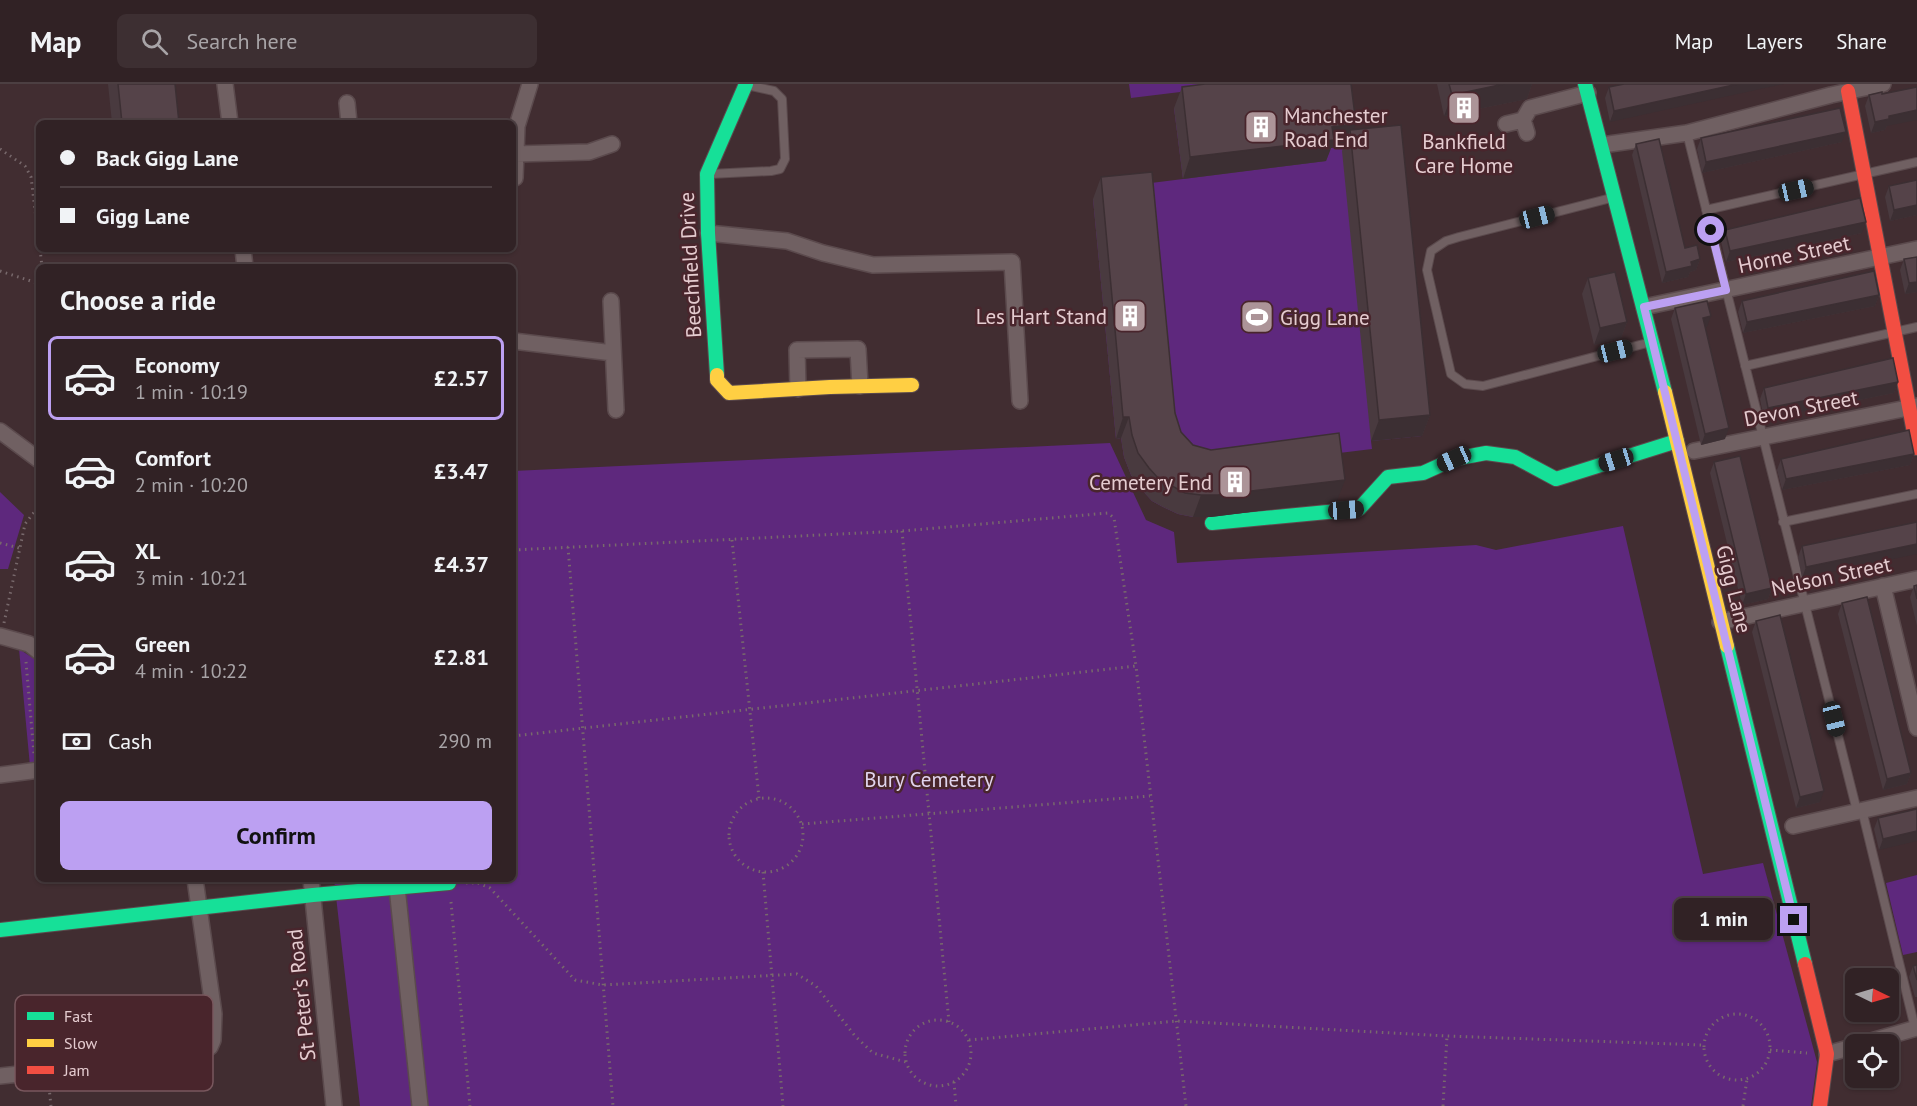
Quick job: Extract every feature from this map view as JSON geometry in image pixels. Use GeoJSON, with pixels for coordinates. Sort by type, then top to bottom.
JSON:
{"type":"FeatureCollection","features":[{"type":"Feature","properties":{"kind":"street"},"geometry":{"type":"LineString","coordinates":[[225,84],[230,120]]}},
{"type":"Feature","properties":{"kind":"street"},"geometry":{"type":"LineString","coordinates":[[516,140],[517,126],[530,84]]}},
{"type":"Feature","properties":{"kind":"street","name":"Beechfield Drive"},"geometry":{"type":"LineString","coordinates":[[746,84],[707,174],[708,233],[717,380],[729,393],[798,389]]}},
{"type":"Feature","properties":{"kind":"street"},"geometry":{"type":"LineString","coordinates":[[1602,145],[1686,133],[1830,90],[1848,92],[1883,84]]}},
{"type":"Feature","properties":{"kind":"street"},"geometry":{"type":"LineString","coordinates":[[1506,124],[1525,127],[1530,108],[1587,88]]}},
{"type":"Feature","properties":{"kind":"street","name":"Gigg Lane"},"geometry":{"type":"LineString","coordinates":[[1587,88],[1644,307],[1827,1054],[1820,1106]]}},
{"type":"Feature","properties":{"kind":"street"},"geometry":{"type":"LineString","coordinates":[[1848,92],[1895,332],[1913,407],[1917,448]]}},
{"type":"Feature","properties":{"kind":"street"},"geometry":{"type":"LineString","coordinates":[[347,104],[349,120]]}},
{"type":"Feature","properties":{"kind":"street"},"geometry":{"type":"LineString","coordinates":[[516,154],[589,152],[612,144]]}},
{"type":"Feature","properties":{"kind":"street"},"geometry":{"type":"LineString","coordinates":[[708,233],[787,241],[823,253],[873,265],[1012,262],[1020,400]]}},
{"type":"Feature","properties":{"kind":"street","name":"Horne Street"},"geometry":{"type":"LineString","coordinates":[[1644,307],[1917,249]]}},
{"type":"Feature","properties":{"kind":"street"},"geometry":{"type":"LineString","coordinates":[[611,301],[616,411]]}},
{"type":"Feature","properties":{"kind":"street"},"geometry":{"type":"LineString","coordinates":[[516,341],[613,353]]}},
{"type":"Feature","properties":{"kind":"street"},"geometry":{"type":"LineString","coordinates":[[860,386],[858,349],[797,350],[798,389],[912,385]]}},
{"type":"Feature","properties":{"kind":"street","name":"Devon Street"},"geometry":{"type":"LineString","coordinates":[[1694,451],[1913,407]]}},
{"type":"Feature","properties":{"kind":"street"},"geometry":{"type":"LineString","coordinates":[[0,431],[36,458]]}},
{"type":"Feature","properties":{"kind":"street"},"geometry":{"type":"LineString","coordinates":[[1212,523],[1359,509],[1388,477],[1423,473],[1454,459],[1486,453],[1515,457],[1556,479],[1677,441]]}},
{"type":"Feature","properties":{"kind":"street","name":"Nelson Street"},"geometry":{"type":"LineString","coordinates":[[1720,622],[1917,579]]}},
{"type":"Feature","properties":{"kind":"street"},"geometry":{"type":"LineString","coordinates":[[1883,586],[1917,728]]}},
{"type":"Feature","properties":{"kind":"street"},"geometry":{"type":"LineString","coordinates":[[1,636],[29,644],[36,650]]}},
{"type":"Feature","properties":{"kind":"street"},"geometry":{"type":"LineString","coordinates":[[0,775],[36,770]]}},
{"type":"Feature","properties":{"kind":"street"},"geometry":{"type":"LineString","coordinates":[[1793,826],[1917,798]]}},
{"type":"Feature","properties":{"kind":"street"},"geometry":{"type":"LineString","coordinates":[[195,882],[211,995]]}},
{"type":"Feature","properties":{"kind":"street","name":"St Peter's Road"},"geometry":{"type":"LineString","coordinates":[[311,882],[334,1106]]}},
{"type":"Feature","properties":{"kind":"street"},"geometry":{"type":"LineString","coordinates":[[0,930],[313,895],[396,883],[449,883]]}},
{"type":"Feature","properties":{"kind":"street"},"geometry":{"type":"LineString","coordinates":[[396,883],[420,1106]]}},
{"type":"Feature","properties":{"kind":"street"},"geometry":{"type":"LineString","coordinates":[[213,1007],[213,1035]]}},
{"type":"Feature","properties":{"kind":"street"},"geometry":{"type":"LineString","coordinates":[[1895,1034],[1916,1028]]}},
{"type":"Feature","properties":{"kind":"street"},"geometry":{"type":"LineString","coordinates":[[1827,1054],[1845,1049]]}},
{"type":"Feature","properties":{"kind":"street"},"geometry":{"type":"LineString","coordinates":[[0,1076],[15,1074]]}},
{"type":"Feature","properties":{"kind":"lane"},"geometry":{"type":"LineString","coordinates":[[707,174],[771,171],[780,169],[785,159],[782,99],[774,91],[746,84]]}},
{"type":"Feature","properties":{"kind":"lane"},"geometry":{"type":"LineString","coordinates":[[1686,133],[1783,522],[1916,1028]]}},
{"type":"Feature","properties":{"kind":"lane"},"geometry":{"type":"LineString","coordinates":[[1706,210],[1917,162]]}},
{"type":"Feature","properties":{"kind":"lane"},"geometry":{"type":"LineString","coordinates":[[1615,197],[1459,237],[1446,241],[1431,251],[1427,270],[1451,374],[1465,384],[1483,386],[1652,342]]}},
{"type":"Feature","properties":{"kind":"lane"},"geometry":{"type":"LineString","coordinates":[[1745,366],[1917,327]]}},
{"type":"Feature","properties":{"kind":"lane"},"geometry":{"type":"LineString","coordinates":[[1783,522],[1917,494]]}},
{"type":"Feature","properties":{"kind":"path"},"geometry":{"type":"LineString","coordinates":[[0,149],[25,166],[31,177],[36,218]]}},
{"type":"Feature","properties":{"kind":"path"},"geometry":{"type":"LineString","coordinates":[[0,271],[36,282]]}},
{"type":"Feature","properties":{"kind":"path"},"geometry":{"type":"LineString","coordinates":[[1,636],[24,524],[36,510]]}},
{"type":"Feature","properties":{"kind":"path"},"geometry":{"type":"LineString","coordinates":[[516,550],[902,531],[1108,513],[1114,518],[1136,666],[1186,1106]]}},
{"type":"Feature","properties":{"kind":"path"},"geometry":{"type":"LineString","coordinates":[[902,531],[949,1022]]}},
{"type":"Feature","properties":{"kind":"path"},"geometry":{"type":"LineString","coordinates":[[732,539],[759,798]]}},
{"type":"Feature","properties":{"kind":"path"},"geometry":{"type":"LineString","coordinates":[[0,543],[19,548]]}},
{"type":"Feature","properties":{"kind":"path"},"geometry":{"type":"LineString","coordinates":[[568,547],[613,1106]]}},
{"type":"Feature","properties":{"kind":"path"},"geometry":{"type":"LineString","coordinates":[[24,643],[36,760]]}},
{"type":"Feature","properties":{"kind":"path"},"geometry":{"type":"LineString","coordinates":[[516,736],[1136,666]]}},
{"type":"Feature","properties":{"kind":"path"},"geometry":{"type":"LineString","coordinates":[[802,824],[1151,796]]}},
{"type":"Feature","properties":{"kind":"path"},"geometry":{"type":"LineString","coordinates":[[772,798],[784,802],[794,810],[802,824],[803,842],[798,854],[790,864],[779,870],[754,871],[742,865],[733,855],[728,836],[729,826],[738,809],[749,801],[772,798]]}},
{"type":"Feature","properties":{"kind":"path"},"geometry":{"type":"LineString","coordinates":[[763,872],[783,1106]]}},
{"type":"Feature","properties":{"kind":"path"},"geometry":{"type":"LineString","coordinates":[[470,1106],[449,883],[478,883],[490,888],[575,980],[603,985],[796,974],[816,986],[855,1036],[873,1053],[906,1062]]}},
{"type":"Feature","properties":{"kind":"path"},"geometry":{"type":"LineString","coordinates":[[1732,1013],[1755,1018],[1769,1036],[1770,1050],[1767,1061],[1760,1071],[1747,1079],[1735,1081],[1716,1073],[1708,1064],[1703,1045],[1712,1024],[1732,1013]]}},
{"type":"Feature","properties":{"kind":"path"},"geometry":{"type":"LineString","coordinates":[[929,1021],[949,1022],[959,1027],[969,1040],[971,1054],[966,1072],[958,1080],[944,1086],[929,1085],[918,1080],[906,1062],[906,1045],[909,1036],[929,1021]]}},
{"type":"Feature","properties":{"kind":"path"},"geometry":{"type":"LineString","coordinates":[[969,1040],[1177,1021],[1447,1036],[1703,1045]]}},
{"type":"Feature","properties":{"kind":"path"},"geometry":{"type":"LineString","coordinates":[[1443,1106],[1447,1036]]}},
{"type":"Feature","properties":{"kind":"path"},"geometry":{"type":"LineString","coordinates":[[1770,1050],[1827,1054]]}},
{"type":"Feature","properties":{"kind":"path"},"geometry":{"type":"LineString","coordinates":[[1743,1106],[1747,1079]]}},
{"type":"Feature","properties":{"kind":"path"},"geometry":{"type":"LineString","coordinates":[[954,1082],[956,1106]]}},
{"type":"Feature","properties":{"kind":"green space"},"geometry":{"type":"Polygon","coordinates":[[[1129,84],[1246,84],[1131,98],[1129,84]]]}},
{"type":"Feature","properties":{"kind":"green space","name":"Gigg Lane"},"geometry":{"type":"Polygon","coordinates":[[[1341,88],[1348,150],[1394,146],[1422,436],[1371,441],[1372,449],[1331,454],[1211,517],[1178,514],[1152,501],[1141,489],[1131,475],[1124,457],[1121,438],[1116,439],[1093,199],[1144,194],[1143,184],[1183,179],[1174,108],[1341,88]]]}},
{"type":"Feature","properties":{"kind":"green space","name":"Bury Cemetery"},"geometry":{"type":"Polygon","coordinates":[[[1110,443],[1146,520],[1174,532],[1177,563],[1476,545],[1496,550],[1623,526],[1703,874],[1763,863],[1817,1062],[1811,1106],[360,1106],[334,882],[516,882],[516,471],[1110,443]]]}},
{"type":"Feature","properties":{"kind":"green space"},"geometry":{"type":"Polygon","coordinates":[[[0,492],[24,515],[8,569],[0,569],[0,492]]]}},
{"type":"Feature","properties":{"kind":"green space"},"geometry":{"type":"Polygon","coordinates":[[[19,649],[36,660],[36,765],[30,766],[19,649]]]}},
{"type":"Feature","properties":{"kind":"green space"},"geometry":{"type":"Polygon","coordinates":[[[1917,875],[1917,952],[1903,955],[1886,883],[1917,875]]]}},
{"type":"Feature","properties":{"kind":"building"},"geometry":{"type":"Polygon","coordinates":[[[118,84],[175,84],[179,120],[122,120],[118,84]]]}},
{"type":"Feature","properties":{"kind":"building","name":"Manchester Road End"},"geometry":{"type":"Polygon","coordinates":[[[1205,84],[1351,84],[1356,124],[1332,127],[1334,140],[1190,157],[1182,87],[1205,84]]]}},
{"type":"Feature","properties":{"kind":"building"},"geometry":{"type":"Polygon","coordinates":[[[1449,84],[1504,84],[1452,95],[1449,84]]]}},
{"type":"Feature","properties":{"kind":"building"},"geometry":{"type":"Polygon","coordinates":[[[1624,84],[1738,84],[1614,111],[1609,87],[1624,84]]]}},
{"type":"Feature","properties":{"kind":"building"},"geometry":{"type":"Polygon","coordinates":[[[1917,87],[1917,110],[1889,116],[1889,119],[1875,122],[1869,95],[1917,87]]]}},
{"type":"Feature","properties":{"kind":"building"},"geometry":{"type":"Polygon","coordinates":[[[1840,108],[1846,132],[1706,162],[1701,138],[1840,108]]]}},
{"type":"Feature","properties":{"kind":"building"},"geometry":{"type":"Polygon","coordinates":[[[1401,125],[1430,415],[1379,420],[1350,130],[1401,125]]]}},
{"type":"Feature","properties":{"kind":"building"},"geometry":{"type":"Polygon","coordinates":[[[1659,139],[1685,248],[1697,245],[1700,259],[1691,262],[1692,266],[1666,272],[1636,144],[1659,139]]]}},
{"type":"Feature","properties":{"kind":"building"},"geometry":{"type":"Polygon","coordinates":[[[1152,172],[1175,413],[1181,432],[1193,445],[1211,450],[1339,433],[1345,480],[1218,495],[1185,493],[1159,479],[1138,453],[1129,417],[1123,417],[1101,177],[1152,172]]]}},
{"type":"Feature","properties":{"kind":"building"},"geometry":{"type":"Polygon","coordinates":[[[1917,180],[1917,205],[1894,210],[1889,186],[1917,180]]]}},
{"type":"Feature","properties":{"kind":"building"},"geometry":{"type":"Polygon","coordinates":[[[1860,198],[1866,222],[1730,251],[1725,230],[1860,198]]]}},
{"type":"Feature","properties":{"kind":"building"},"geometry":{"type":"Polygon","coordinates":[[[1917,257],[1917,282],[1909,283],[1904,259],[1917,257]]]}},
{"type":"Feature","properties":{"kind":"building"},"geometry":{"type":"Polygon","coordinates":[[[1874,271],[1879,295],[1747,322],[1742,301],[1874,271]]]}},
{"type":"Feature","properties":{"kind":"building"},"geometry":{"type":"Polygon","coordinates":[[[1615,272],[1627,322],[1600,328],[1588,278],[1615,272]]]}},
{"type":"Feature","properties":{"kind":"building"},"geometry":{"type":"Polygon","coordinates":[[[1707,301],[1711,316],[1703,318],[1729,428],[1705,434],[1675,308],[1707,301]]]}},
{"type":"Feature","properties":{"kind":"building"},"geometry":{"type":"Polygon","coordinates":[[[1893,358],[1898,382],[1768,408],[1764,388],[1893,358]]]}},
{"type":"Feature","properties":{"kind":"building"},"geometry":{"type":"Polygon","coordinates":[[[1909,430],[1914,454],[1786,479],[1781,459],[1909,430]]]}},
{"type":"Feature","properties":{"kind":"building"},"geometry":{"type":"Polygon","coordinates":[[[1740,456],[1772,588],[1746,594],[1714,462],[1740,456]]]}},
{"type":"Feature","properties":{"kind":"building"},"geometry":{"type":"Polygon","coordinates":[[[1917,522],[1917,544],[1806,567],[1802,546],[1917,522]]]}},
{"type":"Feature","properties":{"kind":"building"},"geometry":{"type":"Polygon","coordinates":[[[1867,597],[1911,773],[1887,779],[1842,603],[1867,597]]]}},
{"type":"Feature","properties":{"kind":"building"},"geometry":{"type":"Polygon","coordinates":[[[1780,615],[1824,791],[1800,797],[1756,621],[1780,615]]]}},
{"type":"Feature","properties":{"kind":"building"},"geometry":{"type":"Polygon","coordinates":[[[1917,809],[1917,831],[1883,839],[1878,818],[1917,809]]]}},
{"type":"Feature","properties":{"kind":"building"},"geometry":{"type":"Polygon","coordinates":[[[1917,965],[1917,980],[1913,966],[1917,965]]]}},
{"type":"Feature","properties":{"kind":"traffic: fast"},"geometry":{"type":"LineString","coordinates":[[717,375],[708,233],[707,174],[746,84]]}},
{"type":"Feature","properties":{"kind":"traffic: fast"},"geometry":{"type":"LineString","coordinates":[[1585,84],[1665,392]]}},
{"type":"Feature","properties":{"kind":"traffic: fast"},"geometry":{"type":"LineString","coordinates":[[1212,523],[1359,509],[1388,477],[1423,473],[1454,459],[1486,453],[1515,457],[1556,479],[1677,441]]}},
{"type":"Feature","properties":{"kind":"traffic: fast"},"geometry":{"type":"LineString","coordinates":[[1727,646],[1805,964]]}},
{"type":"Feature","properties":{"kind":"traffic: fast"},"geometry":{"type":"LineString","coordinates":[[0,930],[313,895],[449,883]]}},
{"type":"Feature","properties":{"kind":"traffic: slow"},"geometry":{"type":"LineString","coordinates":[[717,375],[717,380],[729,393],[912,385]]}},
{"type":"Feature","properties":{"kind":"traffic: slow"},"geometry":{"type":"LineString","coordinates":[[1665,392],[1727,646]]}},
{"type":"Feature","properties":{"kind":"traffic: jam"},"geometry":{"type":"LineString","coordinates":[[1848,91],[1917,448]]}},
{"type":"Feature","properties":{"kind":"traffic: jam"},"geometry":{"type":"LineString","coordinates":[[1805,964],[1827,1054],[1820,1106]]}},
{"type":"Feature","properties":{"kind":"place","name":"Bankfield Care Home"},"geometry":{"type":"Point","coordinates":[1464,108]}},
{"type":"Feature","properties":{"kind":"place","name":"Manchester Road End"},"geometry":{"type":"Point","coordinates":[1261,127]}},
{"type":"Feature","properties":{"kind":"place","name":"Les Hart Stand"},"geometry":{"type":"Point","coordinates":[1130,316]}},
{"type":"Feature","properties":{"kind":"place","name":"Gigg Lane"},"geometry":{"type":"Point","coordinates":[1257,317]}},
{"type":"Feature","properties":{"kind":"place","name":"Cemetery End"},"geometry":{"type":"Point","coordinates":[1235,482]}},
{"type":"Feature","properties":{"kind":"route"},"geometry":{"type":"LineString","coordinates":[[1711,230],[1726,290],[1644,307],[1794,920]]}}]}
